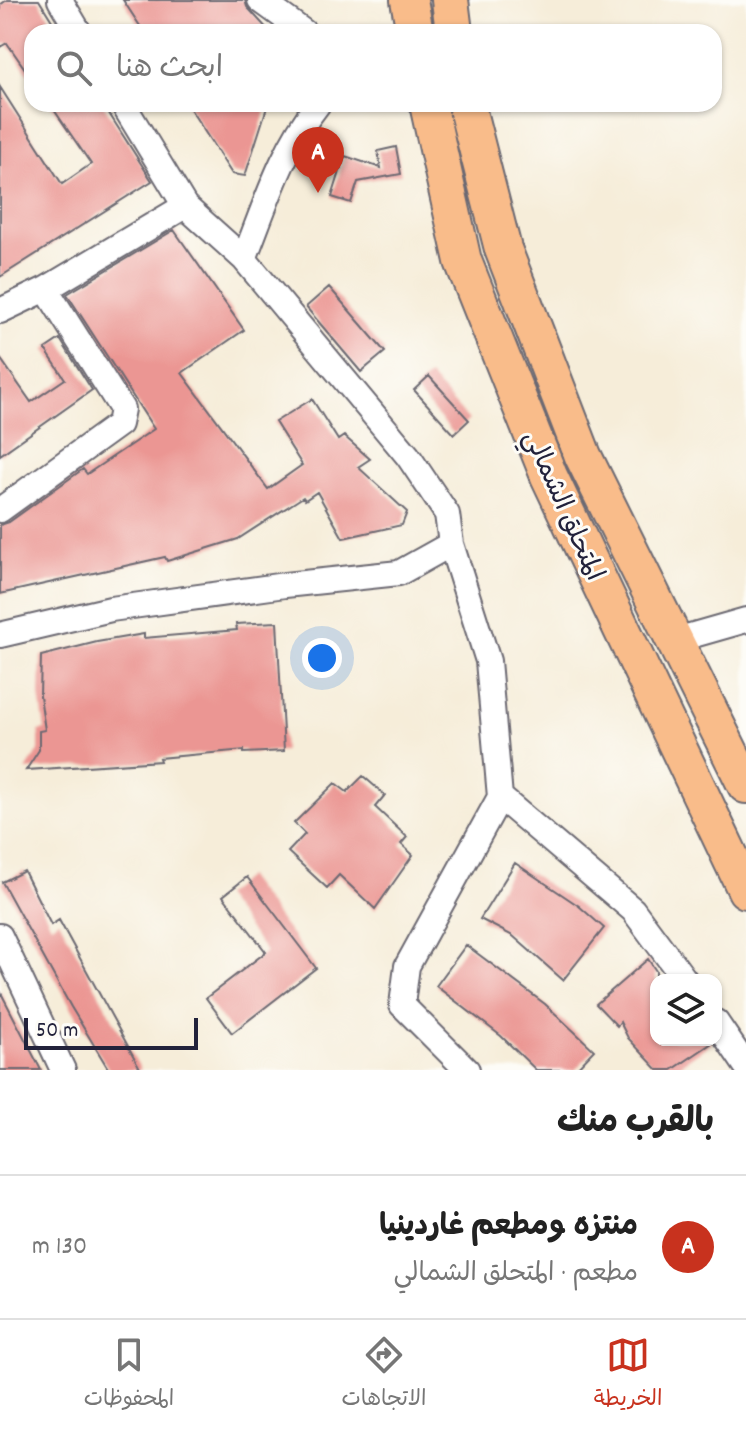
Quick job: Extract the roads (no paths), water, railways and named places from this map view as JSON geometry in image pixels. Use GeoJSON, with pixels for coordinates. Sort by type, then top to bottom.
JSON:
{"type":"FeatureCollection","features":[{"type":"Feature","properties":{"kind":"highway"},"geometry":{"type":"LineString","coordinates":[[409,0],[414,24]]}},
{"type":"Feature","properties":{"kind":"highway"},"geometry":{"type":"LineString","coordinates":[[450,0],[453,24]]}},
{"type":"Feature","properties":{"kind":"highway","name":"المتحلق الشمالي"},"geometry":{"type":"LineString","coordinates":[[425,112],[463,261],[549,476],[746,890]]}},
{"type":"Feature","properties":{"kind":"highway","name":"المتحلق الشمالي"},"geometry":{"type":"LineString","coordinates":[[468,112],[503,249],[577,442],[746,785]]}},
{"type":"Feature","properties":{"kind":"street"},"geometry":{"type":"LineString","coordinates":[[60,0],[74,24]]}},
{"type":"Feature","properties":{"kind":"street"},"geometry":{"type":"LineString","coordinates":[[260,0],[293,24]]}},
{"type":"Feature","properties":{"kind":"street"},"geometry":{"type":"LineString","coordinates":[[128,112],[185,206],[244,259],[408,456],[447,514],[451,544],[488,661],[500,797],[407,966],[402,1005],[467,1070]]}},
{"type":"Feature","properties":{"kind":"street"},"geometry":{"type":"LineString","coordinates":[[244,259],[278,172],[312,112]]}},
{"type":"Feature","properties":{"kind":"street"},"geometry":{"type":"LineString","coordinates":[[0,311],[46,289],[185,206]]}},
{"type":"Feature","properties":{"kind":"street"},"geometry":{"type":"LineString","coordinates":[[0,510],[119,424],[122,409],[46,289]]}},
{"type":"Feature","properties":{"kind":"street"},"geometry":{"type":"LineString","coordinates":[[0,635],[111,609],[399,573],[451,544]]}},
{"type":"Feature","properties":{"kind":"street"},"geometry":{"type":"LineString","coordinates":[[676,640],[746,620]]}},
{"type":"Feature","properties":{"kind":"street"},"geometry":{"type":"LineString","coordinates":[[500,797],[633,910],[681,974]]}},
{"type":"Feature","properties":{"kind":"street"},"geometry":{"type":"LineString","coordinates":[[0,936],[63,1070]]}},
{"type":"Feature","properties":{"kind":"street"},"geometry":{"type":"LineString","coordinates":[[722,1031],[746,1066]]}},
{"type":"Feature","properties":{"kind":"place","name":"منتزه ومطعم غاردينيا"},"geometry":{"type":"Point","coordinates":[318,193]}}]}
